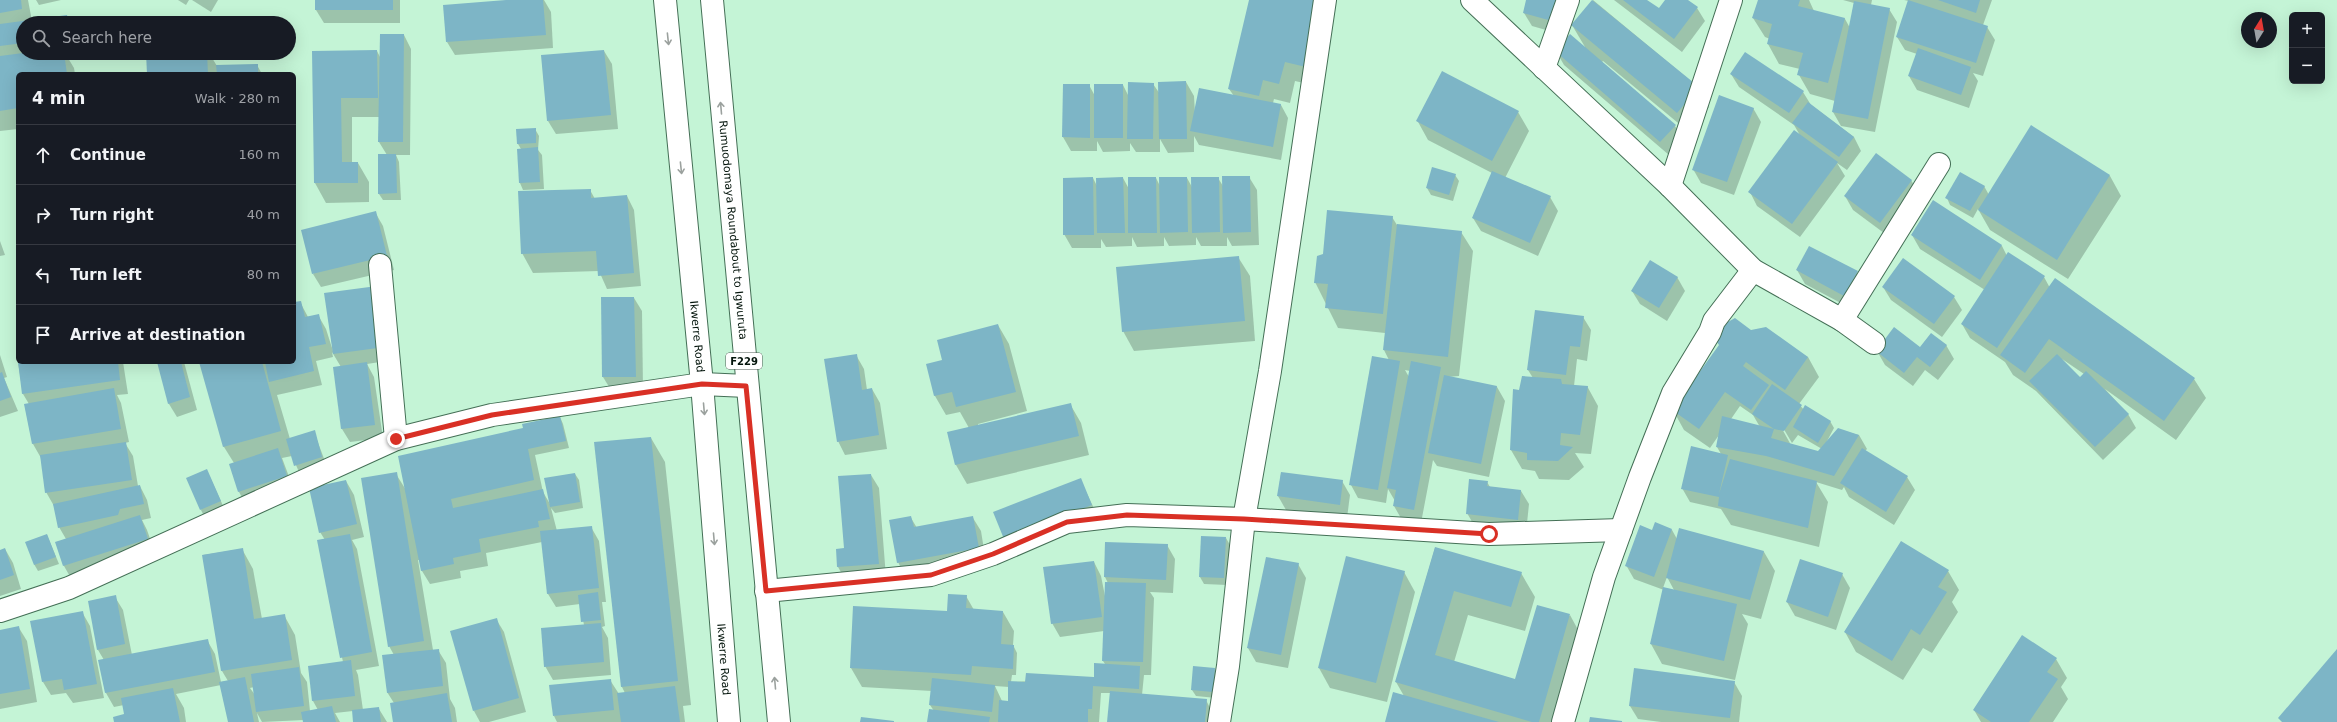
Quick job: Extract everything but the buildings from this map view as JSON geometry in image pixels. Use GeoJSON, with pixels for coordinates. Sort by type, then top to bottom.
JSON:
{"type":"FeatureCollection","features":[{"type":"Feature","properties":{"kind":"street","name":"Ikwerre Road"},"geometry":{"type":"LineString","coordinates":[[665,0],[702,384],[729,722]]}},
{"type":"Feature","properties":{"kind":"street","name":"Rumuodomaya Roundabout to Igwuruta"},"geometry":{"type":"LineString","coordinates":[[712,0],[746,386],[779,722]]}},
{"type":"Feature","properties":{"kind":"street"},"geometry":{"type":"LineString","coordinates":[[1219,722],[1228,666],[1244,519],[1270,371],[1325,0]]}},
{"type":"Feature","properties":{"kind":"street"},"geometry":{"type":"LineString","coordinates":[[1472,0],[1670,186],[1753,270],[1842,320],[1874,343]]}},
{"type":"Feature","properties":{"kind":"street"},"geometry":{"type":"LineString","coordinates":[[1544,68],[1568,0]]}},
{"type":"Feature","properties":{"kind":"street"},"geometry":{"type":"LineString","coordinates":[[1670,186],[1731,0]]}},
{"type":"Feature","properties":{"kind":"street"},"geometry":{"type":"LineString","coordinates":[[1842,320],[1939,164]]}},
{"type":"Feature","properties":{"kind":"street"},"geometry":{"type":"LineString","coordinates":[[380,265],[396,439]]}},
{"type":"Feature","properties":{"kind":"street"},"geometry":{"type":"LineString","coordinates":[[1563,722],[1604,577],[1673,393],[1710,332],[1714,322],[1753,270]]}},
{"type":"Feature","properties":{"kind":"street"},"geometry":{"type":"LineString","coordinates":[[0,611],[69,588],[396,439],[492,415],[702,384],[746,386]]}},
{"type":"Feature","properties":{"kind":"street"},"geometry":{"type":"LineString","coordinates":[[766,591],[931,575],[993,554],[1067,522],[1127,515],[1244,519],[1489,534],[1621,530]]}},
{"type":"Feature","properties":{"kind":"route"},"geometry":{"type":"LineString","coordinates":[[396,439],[492,415],[702,384],[746,386],[766,591],[931,575],[993,554],[1067,522],[1127,515],[1244,519],[1349,527],[1489,534]]}}]}
